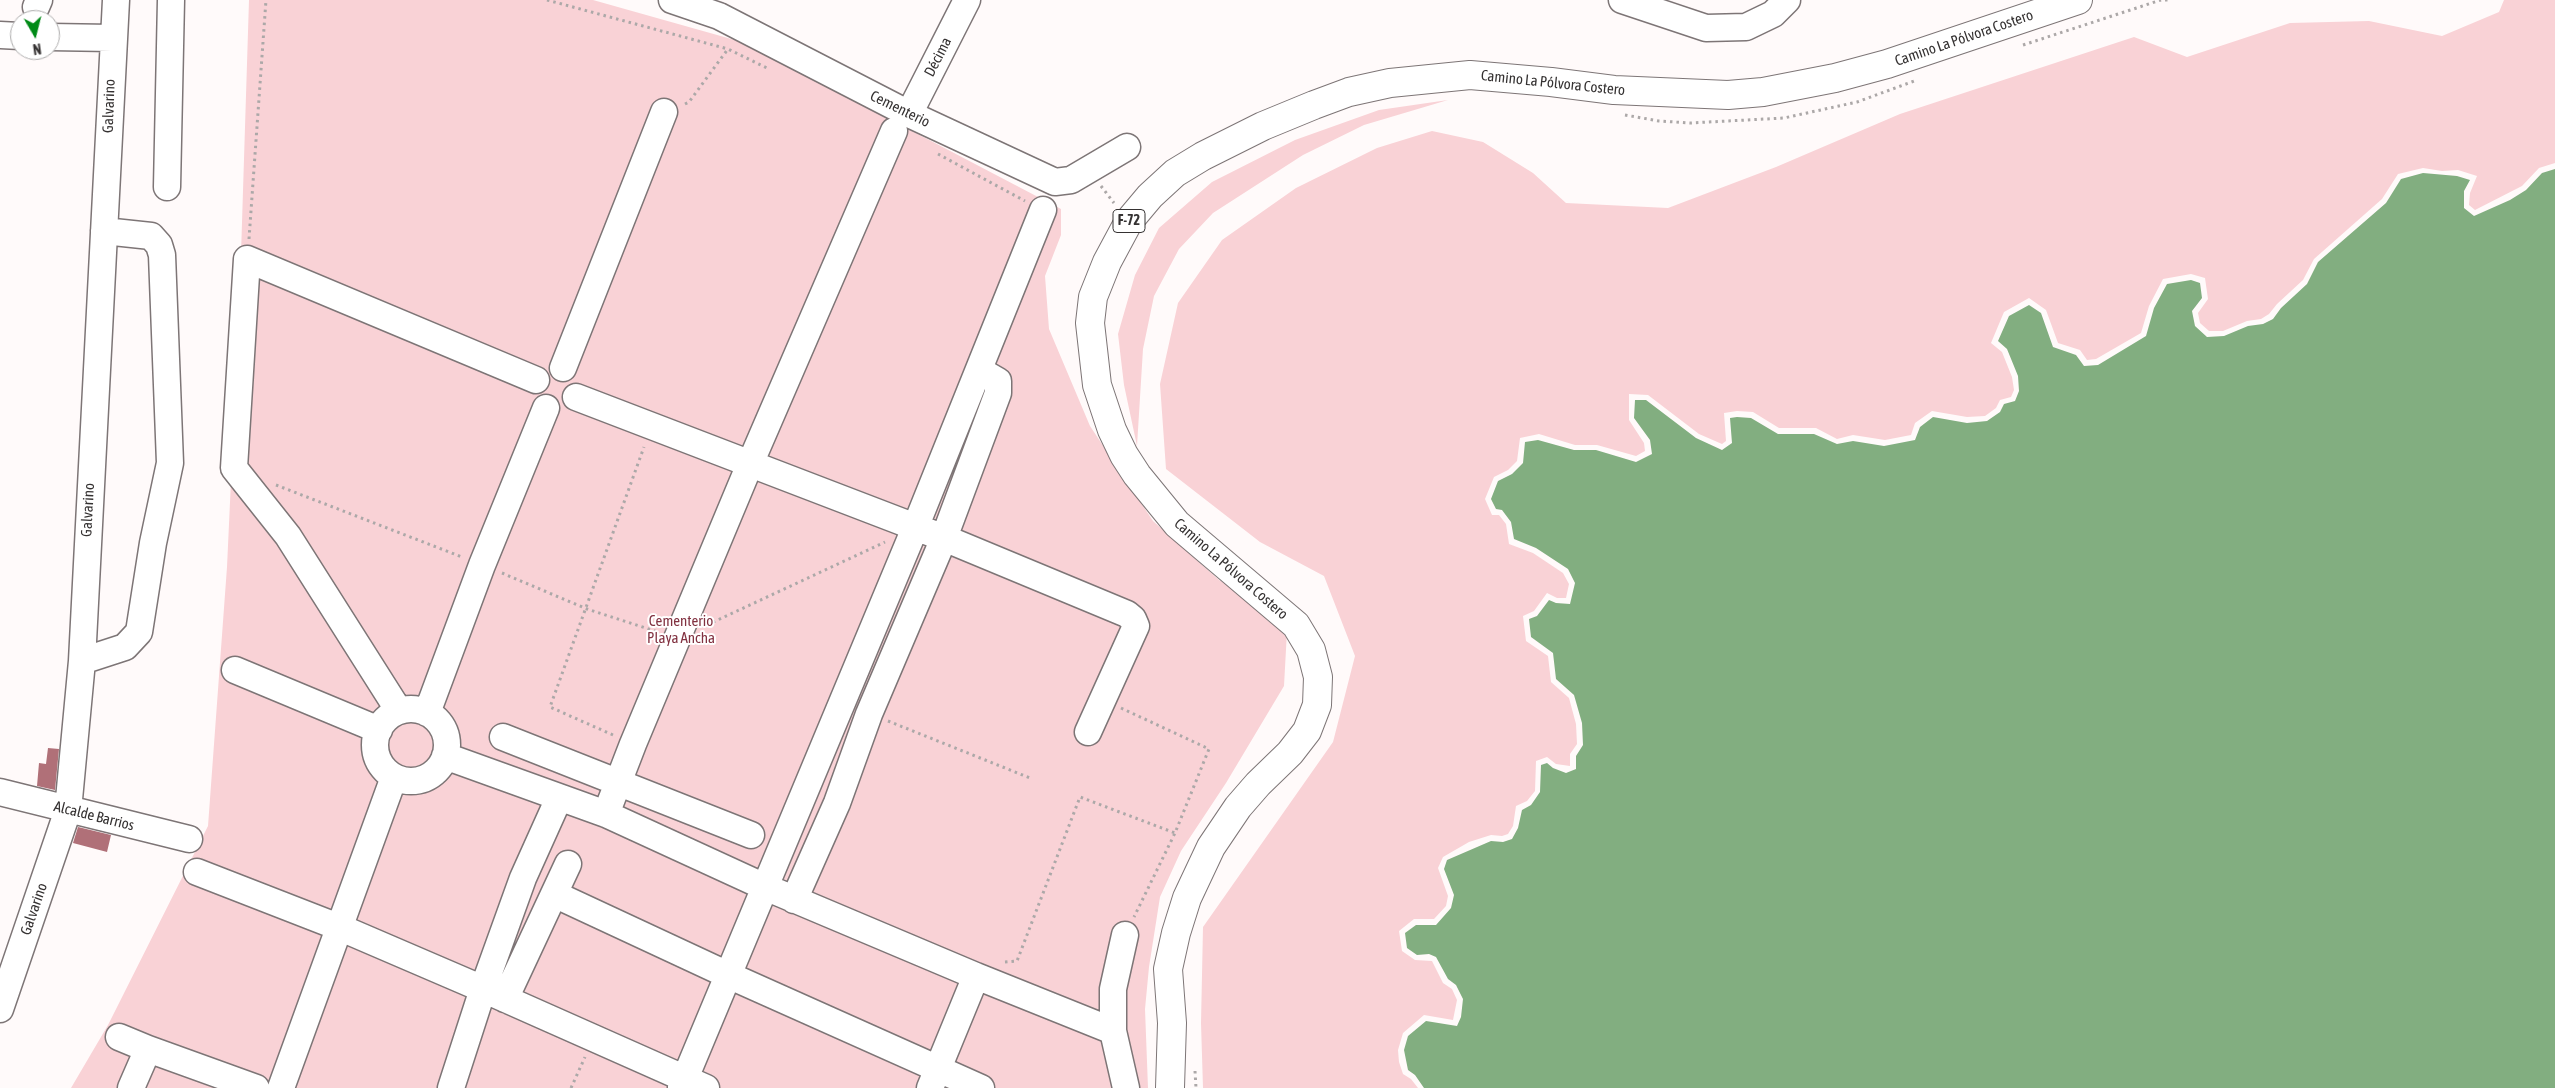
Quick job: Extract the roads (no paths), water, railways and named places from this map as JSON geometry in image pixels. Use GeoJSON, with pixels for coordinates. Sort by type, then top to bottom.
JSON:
{"type":"FeatureCollection","features":[{"type":"Feature","properties":{"kind":"main road","name":"Camino La Pólvora Costero"},"geometry":{"type":"LineString","coordinates":[[1179,1081],[1168,969],[1176,933],[1187,898],[1211,847],[1238,807],[1258,784],[1290,753],[1307,732],[1317,705],[1318,677],[1311,650],[1296,626],[1177,524],[1137,475],[1124,455],[1112,430],[1097,386],[1090,323],[1094,297],[1107,262],[1129,221],[1150,196],[1175,173],[1203,156],[1263,126],[1357,90],[1390,83],[1470,76],[1510,78],[1633,91],[1728,95],[1762,92],[1816,82],[1887,64],[2078,0]]}},
{"type":"Feature","properties":{"kind":"street","name":"Galvarino"},"geometry":{"type":"LineString","coordinates":[[0,1009],[68,810],[82,661],[112,38],[116,0]]}},
{"type":"Feature","properties":{"kind":"street"},"geometry":{"type":"LineString","coordinates":[[167,186],[171,0]]}},
{"type":"Feature","properties":{"kind":"street","name":"Cementerio"},"geometry":{"type":"LineString","coordinates":[[672,0],[724,8],[902,122],[1055,182],[1071,180],[1127,147]]}},
{"type":"Feature","properties":{"kind":"street","name":"Décima"},"geometry":{"type":"LineString","coordinates":[[606,814],[633,744],[750,464],[902,122],[967,0]]}},
{"type":"Feature","properties":{"kind":"street"},"geometry":{"type":"LineString","coordinates":[[1622,0],[1706,28],[1746,26],[1773,14],[1787,0]]}},
{"type":"Feature","properties":{"kind":"street"},"geometry":{"type":"LineString","coordinates":[[60,37],[112,38]]}},
{"type":"Feature","properties":{"kind":"street"},"geometry":{"type":"LineString","coordinates":[[564,368],[664,112]]}},
{"type":"Feature","properties":{"kind":"street"},"geometry":{"type":"LineString","coordinates":[[197,872],[342,928],[593,1038],[691,1085],[728,975],[916,528],[1043,210]]}},
{"type":"Feature","properties":{"kind":"street"},"geometry":{"type":"LineString","coordinates":[[82,661],[125,646],[139,632],[156,524],[170,463],[162,255],[159,245],[151,236],[104,231]]}},
{"type":"Feature","properties":{"kind":"street"},"geometry":{"type":"LineString","coordinates":[[399,711],[288,536],[234,468],[247,259],[536,380]]}},
{"type":"Feature","properties":{"kind":"street"},"geometry":{"type":"LineString","coordinates":[[564,368],[576,380],[576,397],[571,405],[564,409],[546,408],[536,396],[536,380],[548,369],[564,368]]}},
{"type":"Feature","properties":{"kind":"street"},"geometry":{"type":"LineString","coordinates":[[794,900],[837,803],[869,714],[944,538],[998,393],[998,381],[979,370]]}},
{"type":"Feature","properties":{"kind":"street"},"geometry":{"type":"LineString","coordinates":[[576,397],[944,538],[1134,619],[1136,626],[1088,732]]}},
{"type":"Feature","properties":{"kind":"street"},"geometry":{"type":"LineString","coordinates":[[427,713],[482,565],[546,408]]}},
{"type":"Feature","properties":{"kind":"street"},"geometry":{"type":"LineString","coordinates":[[235,670],[379,730]]}},
{"type":"Feature","properties":{"kind":"street"},"geometry":{"type":"LineString","coordinates":[[412,709],[427,713],[437,720],[446,734],[447,749],[439,768],[430,776],[418,780],[394,777],[384,769],[375,745],[383,722],[399,711],[412,709]]}},
{"type":"Feature","properties":{"kind":"street"},"geometry":{"type":"LineString","coordinates":[[503,737],[619,781],[751,835]]}},
{"type":"Feature","properties":{"kind":"street"},"geometry":{"type":"LineString","coordinates":[[445,756],[606,814],[765,888],[1113,1031]]}},
{"type":"Feature","properties":{"kind":"street"},"geometry":{"type":"LineString","coordinates":[[281,1088],[342,928],[394,777]]}},
{"type":"Feature","properties":{"kind":"street","name":"Alcalde Barrios"},"geometry":{"type":"LineString","coordinates":[[0,792],[189,839]]}},
{"type":"Feature","properties":{"kind":"street"},"geometry":{"type":"LineString","coordinates":[[494,994],[523,878],[559,798]]}},
{"type":"Feature","properties":{"kind":"street"},"geometry":{"type":"LineString","coordinates":[[451,1088],[494,994],[554,894],[568,864]]}},
{"type":"Feature","properties":{"kind":"street"},"geometry":{"type":"LineString","coordinates":[[554,894],[728,975],[934,1078],[981,1088]]}},
{"type":"Feature","properties":{"kind":"street"},"geometry":{"type":"LineString","coordinates":[[1125,935],[1113,989],[1113,1031],[1126,1088]]}},
{"type":"Feature","properties":{"kind":"street"},"geometry":{"type":"LineString","coordinates":[[934,1078],[976,976]]}},
{"type":"Feature","properties":{"kind":"street"},"geometry":{"type":"LineString","coordinates":[[119,1037],[256,1088]]}},
{"type":"Feature","properties":{"kind":"street"},"geometry":{"type":"LineString","coordinates":[[131,1088],[148,1049]]}},
{"type":"Feature","properties":{"kind":"park label","name":"Cementerio Playa Ancha"},"geometry":{"type":"Point","coordinates":[681,630]}}]}
